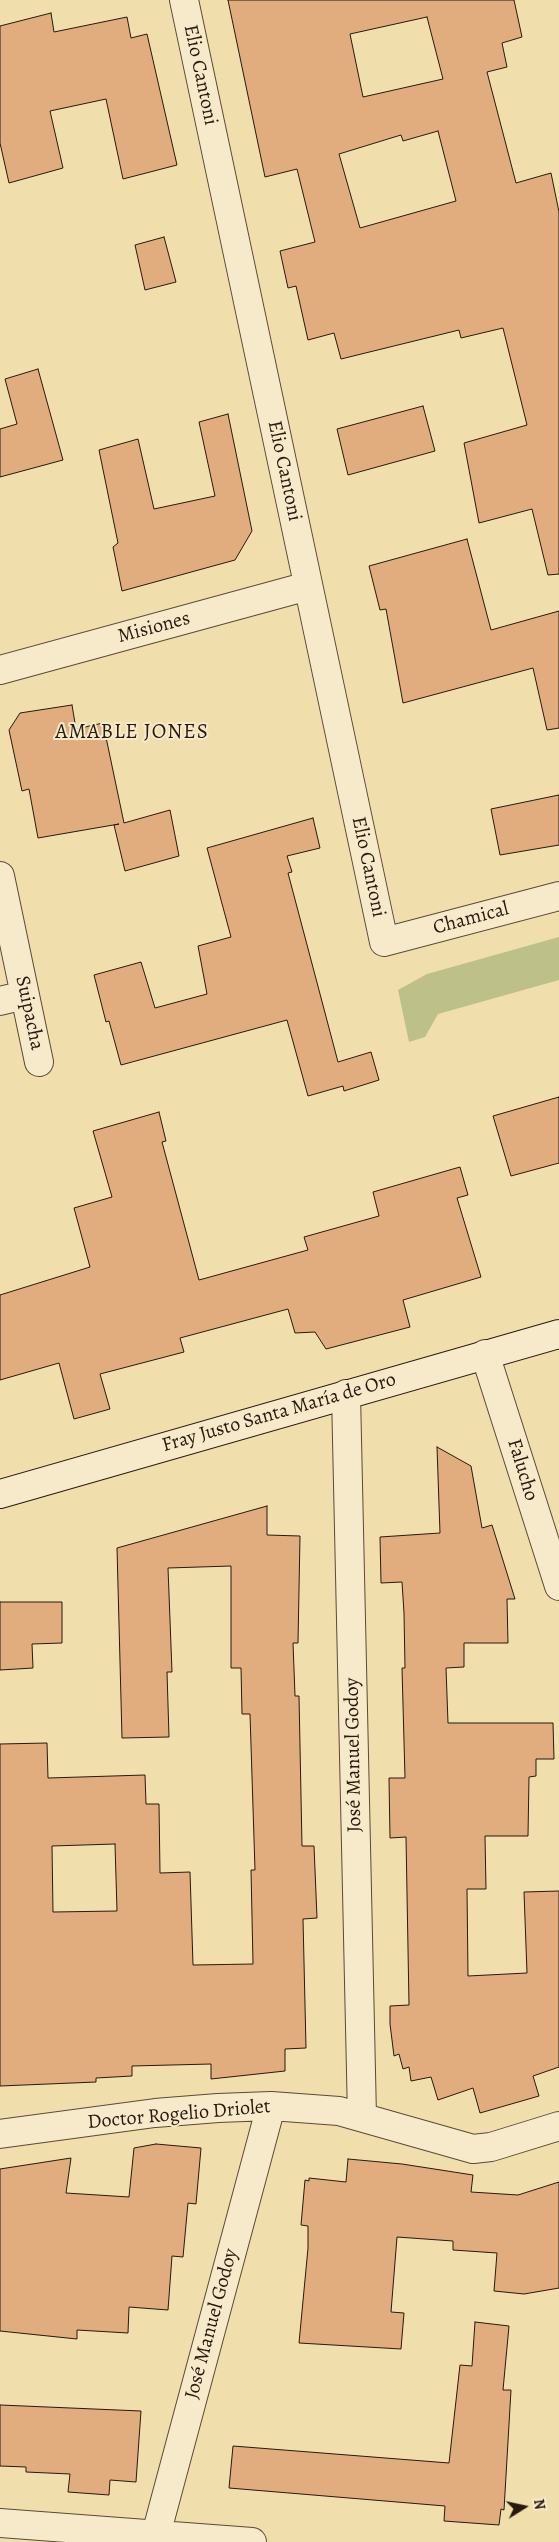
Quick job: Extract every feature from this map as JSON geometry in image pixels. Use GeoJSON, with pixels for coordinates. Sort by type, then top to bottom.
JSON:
{"type":"FeatureCollection","features":[{"type":"Feature","properties":{"kind":"street","name":"Elio Cantoni"},"geometry":{"type":"LineString","coordinates":[[184,0],[384,942]]}},
{"type":"Feature","properties":{"kind":"street","name":"Misiones"},"geometry":{"type":"LineString","coordinates":[[0,670],[308,586]]}},
{"type":"Feature","properties":{"kind":"street","name":"Suipacha"},"geometry":{"type":"LineString","coordinates":[[0,876],[12,998],[39,1062]]}},
{"type":"Feature","properties":{"kind":"street","name":"Chamical"},"geometry":{"type":"LineString","coordinates":[[384,942],[559,896]]}},
{"type":"Feature","properties":{"kind":"street","name":"Fray Justo Santa María de Oro"},"geometry":{"type":"LineString","coordinates":[[0,1494],[559,1334]]}},
{"type":"Feature","properties":{"kind":"street","name":"Falucho"},"geometry":{"type":"LineString","coordinates":[[486,1354],[559,1586]]}},
{"type":"Feature","properties":{"kind":"street","name":"José Manuel Godoy"},"geometry":{"type":"LineString","coordinates":[[346,1394],[362,2117]]}},
{"type":"Feature","properties":{"kind":"street","name":"José Manuel Godoy"},"geometry":{"type":"LineString","coordinates":[[155,2539],[271,2106]]}},
{"type":"Feature","properties":{"kind":"street","name":"Doctor Rogelio Driolet"},"geometry":{"type":"LineString","coordinates":[[0,2134],[155,2113],[271,2106],[321,2109],[362,2117],[473,2149],[490,2147],[559,2126]]}},
{"type":"Feature","properties":{"kind":"street"},"geometry":{"type":"LineString","coordinates":[[0,2524],[155,2539],[252,2542]]}},
{"type":"Feature","properties":{"kind":"green space"},"geometry":{"type":"Polygon","coordinates":[[[559,937],[559,980],[438,1014],[425,1037],[409,1042],[398,990],[427,974],[559,937]]]}},
{"type":"Feature","properties":{"kind":"building"},"geometry":{"type":"Polygon","coordinates":[[[228,0],[514,0],[522,37],[502,43],[507,67],[487,72],[516,183],[551,173],[559,212],[559,574],[548,575],[532,509],[479,523],[464,443],[527,425],[503,328],[461,338],[459,330],[341,359],[334,333],[308,340],[296,286],[288,288],[280,251],[315,242],[297,169],[265,177],[228,0]],[[427,17],[350,34],[363,97],[443,79],[427,17]],[[438,131],[403,141],[401,135],[339,154],[360,228],[456,201],[438,131]]]}},
{"type":"Feature","properties":{"kind":"building"},"geometry":{"type":"Polygon","coordinates":[[[51,13],[54,32],[127,17],[131,38],[147,34],[177,165],[123,179],[106,99],[50,111],[63,168],[9,183],[0,143],[0,26],[51,13]]]}},
{"type":"Feature","properties":{"kind":"building"},"geometry":{"type":"Polygon","coordinates":[[[164,237],[176,282],[145,290],[135,245],[164,237]]]}},
{"type":"Feature","properties":{"kind":"building"},"geometry":{"type":"Polygon","coordinates":[[[38,369],[63,460],[0,477],[0,429],[17,424],[5,379],[38,369]]]}},
{"type":"Feature","properties":{"kind":"building"},"geometry":{"type":"Polygon","coordinates":[[[423,406],[435,451],[348,475],[337,429],[423,406]]]}},
{"type":"Feature","properties":{"kind":"building"},"geometry":{"type":"Polygon","coordinates":[[[228,414],[252,531],[235,560],[122,591],[113,547],[118,543],[99,450],[138,439],[154,509],[215,496],[199,422],[228,414]]]}},
{"type":"Feature","properties":{"kind":"building"},"geometry":{"type":"Polygon","coordinates":[[[467,539],[491,630],[559,611],[559,728],[547,730],[533,668],[403,703],[386,609],[380,610],[369,566],[467,539]]]}},
{"type":"Feature","properties":{"kind":"building"},"geometry":{"type":"Polygon","coordinates":[[[72,705],[76,729],[103,723],[124,823],[170,810],[179,856],[125,871],[114,825],[119,824],[38,838],[29,789],[22,791],[9,730],[20,713],[72,705]]]}},
{"type":"Feature","properties":{"kind":"building"},"geometry":{"type":"Polygon","coordinates":[[[559,795],[559,845],[500,855],[491,809],[559,795]]]}},
{"type":"Feature","properties":{"kind":"building"},"geometry":{"type":"Polygon","coordinates":[[[313,818],[320,848],[287,856],[292,872],[288,873],[338,1062],[371,1052],[379,1080],[344,1091],[343,1086],[308,1096],[287,1020],[121,1065],[109,1021],[106,1022],[94,975],[141,962],[155,1008],[207,994],[198,946],[231,937],[207,848],[313,818]]]}},
{"type":"Feature","properties":{"kind":"building"},"geometry":{"type":"Polygon","coordinates":[[[559,1097],[559,1163],[511,1176],[493,1116],[559,1097]]]}},
{"type":"Feature","properties":{"kind":"building"},"geometry":{"type":"Polygon","coordinates":[[[159,1112],[166,1141],[162,1142],[199,1280],[308,1250],[304,1237],[379,1216],[373,1192],[460,1167],[468,1195],[457,1198],[481,1277],[403,1300],[410,1327],[326,1349],[315,1332],[295,1333],[288,1309],[180,1338],[184,1352],[100,1374],[110,1409],[74,1419],[59,1363],[0,1380],[0,1295],[90,1267],[74,1208],[112,1197],[93,1131],[159,1112]]]}},
{"type":"Feature","properties":{"kind":"building"},"geometry":{"type":"Polygon","coordinates":[[[437,1447],[471,1466],[482,1528],[492,1525],[515,1599],[507,1599],[508,1643],[464,1643],[464,1667],[446,1668],[448,1723],[553,1723],[554,1759],[536,1759],[536,1776],[529,1777],[528,1836],[485,1836],[486,1889],[467,1889],[468,1976],[527,1973],[524,1892],[559,1891],[559,2067],[533,2076],[539,2096],[480,2113],[473,2088],[438,2100],[431,2077],[411,2081],[409,2067],[403,2069],[399,2054],[394,2056],[390,2024],[390,2006],[409,2005],[406,1837],[390,1838],[389,1778],[405,1778],[402,1668],[405,1668],[404,1613],[402,1582],[381,1583],[380,1537],[440,1533],[437,1447]]]}},
{"type":"Feature","properties":{"kind":"building"},"geometry":{"type":"Polygon","coordinates":[[[267,1506],[267,1535],[300,1536],[298,1643],[293,1643],[295,1696],[299,1696],[302,1846],[314,1846],[317,1918],[303,1919],[306,2048],[285,2049],[285,2071],[211,2079],[211,2064],[132,2066],[132,2076],[96,2078],[96,2082],[0,2086],[0,1744],[47,1743],[48,1778],[145,1775],[146,1804],[159,1804],[160,1873],[190,1872],[193,1965],[253,1964],[251,1870],[255,1870],[250,1714],[242,1714],[241,1668],[231,1668],[231,1566],[168,1568],[172,1672],[167,1672],[169,1737],[122,1738],[117,1548],[267,1506]],[[115,1844],[52,1846],[53,1912],[117,1911],[115,1844]]]}},
{"type":"Feature","properties":{"kind":"building"},"geometry":{"type":"Polygon","coordinates":[[[0,1602],[62,1602],[62,1643],[32,1644],[33,1668],[0,1670],[0,1602]]]}},
{"type":"Feature","properties":{"kind":"building"},"geometry":{"type":"Polygon","coordinates":[[[156,2144],[201,2148],[196,2204],[188,2203],[183,2257],[172,2256],[168,2310],[129,2307],[128,2333],[77,2330],[77,2339],[0,2331],[0,2169],[71,2158],[66,2193],[129,2197],[134,2148],[156,2144]]]}},
{"type":"Feature","properties":{"kind":"building"},"geometry":{"type":"Polygon","coordinates":[[[348,2159],[402,2164],[473,2175],[471,2192],[518,2195],[559,2182],[559,2288],[524,2294],[494,2291],[497,2253],[453,2250],[453,2241],[397,2237],[391,2312],[404,2313],[401,2349],[299,2343],[308,2248],[308,2226],[301,2225],[305,2180],[309,2181],[309,2178],[346,2182],[348,2159]]]}},
{"type":"Feature","properties":{"kind":"building"},"geometry":{"type":"Polygon","coordinates":[[[475,2322],[509,2326],[503,2390],[511,2390],[504,2510],[501,2509],[499,2525],[444,2521],[445,2506],[229,2488],[233,2446],[449,2463],[460,2365],[472,2366],[475,2322]]]}},
{"type":"Feature","properties":{"kind":"building"},"geometry":{"type":"Polygon","coordinates":[[[0,2405],[141,2411],[136,2482],[110,2480],[109,2495],[68,2492],[70,2474],[26,2472],[26,2467],[0,2466],[0,2405]]]}},
{"type":"Feature","properties":{"kind":"district","name":"AMABLE JONES"},"geometry":{"type":"Point","coordinates":[132,733]}}]}
